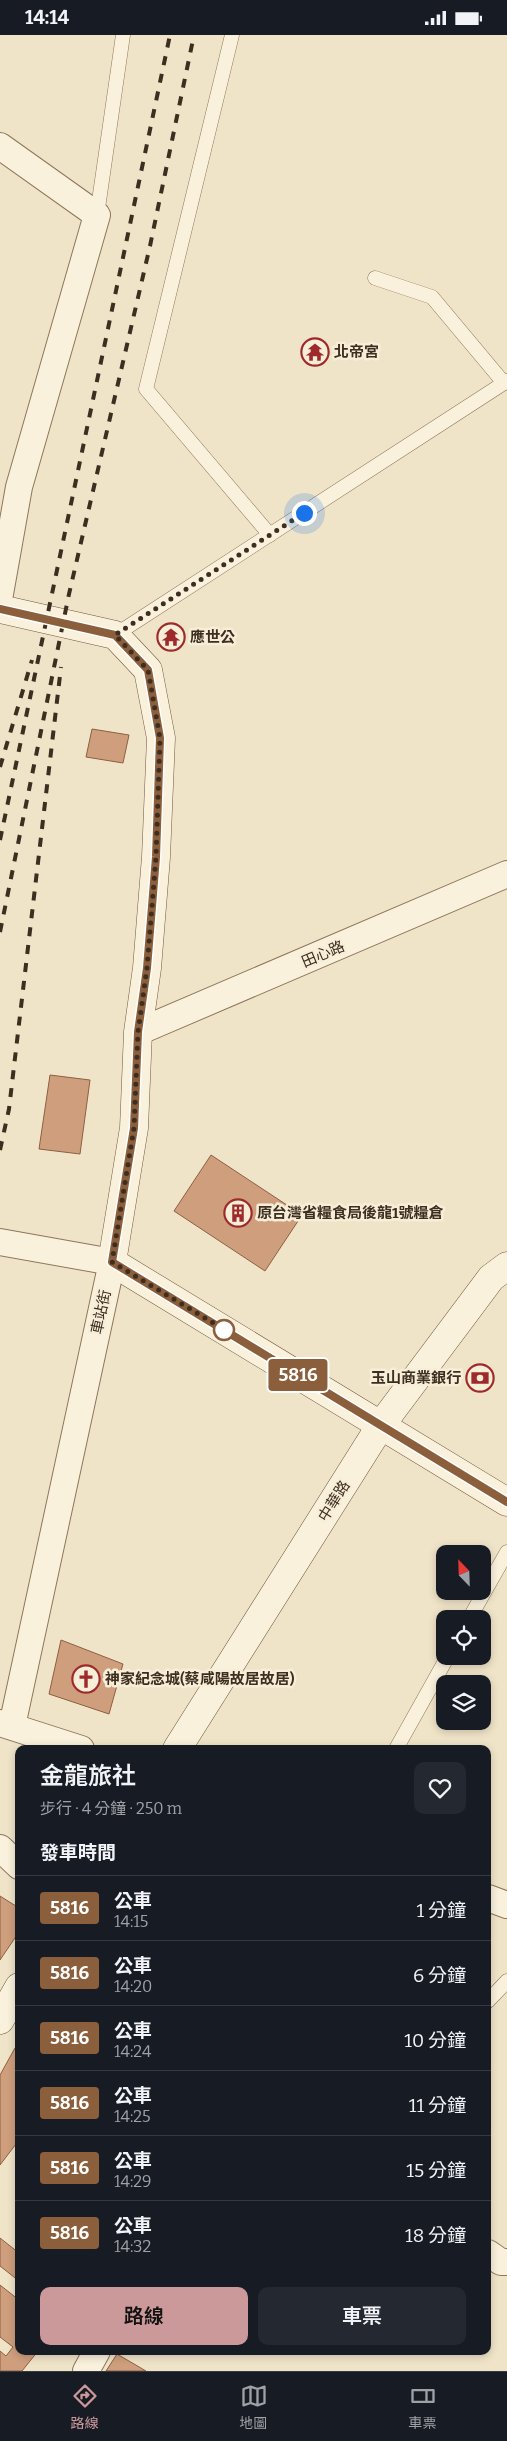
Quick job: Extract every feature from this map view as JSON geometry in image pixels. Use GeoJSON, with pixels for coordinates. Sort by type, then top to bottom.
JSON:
{"type":"FeatureCollection","features":[{"type":"Feature","properties":{"kind":"street"},"geometry":{"type":"LineString","coordinates":[[0,146],[97,215],[19,487],[0,594]]}},
{"type":"Feature","properties":{"kind":"street"},"geometry":{"type":"LineString","coordinates":[[0,609],[115,635]]}},
{"type":"Feature","properties":{"kind":"street","name":"車站街"},"geometry":{"type":"LineString","coordinates":[[68,1745],[6,1725],[112,1262],[134,1128],[138,1032],[147,968],[156,857],[160,738],[148,670],[115,635]]}},
{"type":"Feature","properties":{"kind":"street","name":"田心路"},"geometry":{"type":"LineString","coordinates":[[138,1032],[507,874]]}},
{"type":"Feature","properties":{"kind":"street"},"geometry":{"type":"LineString","coordinates":[[0,1242],[112,1262],[507,1502]]}},
{"type":"Feature","properties":{"kind":"street","name":"中華路"},"geometry":{"type":"LineString","coordinates":[[180,1745],[381,1425],[491,1278],[507,1266]]}},
{"type":"Feature","properties":{"kind":"street"},"geometry":{"type":"LineString","coordinates":[[0,1848],[15,1862]]}},
{"type":"Feature","properties":{"kind":"street"},"geometry":{"type":"LineString","coordinates":[[491,1899],[507,1905]]}},
{"type":"Feature","properties":{"kind":"street"},"geometry":{"type":"LineString","coordinates":[[0,2020],[15,1994]]}},
{"type":"Feature","properties":{"kind":"street"},"geometry":{"type":"LineString","coordinates":[[491,2255],[502,2262],[507,2262]]}},
{"type":"Feature","properties":{"kind":"street"},"geometry":{"type":"LineString","coordinates":[[86,2371],[95,2355]]}},
{"type":"Feature","properties":{"kind":"lane"},"geometry":{"type":"LineString","coordinates":[[97,215],[123,35]]}},
{"type":"Feature","properties":{"kind":"lane"},"geometry":{"type":"LineString","coordinates":[[232,35],[146,389],[270,535]]}},
{"type":"Feature","properties":{"kind":"lane"},"geometry":{"type":"LineString","coordinates":[[115,635],[505,382],[432,297],[375,278]]}},
{"type":"Feature","properties":{"kind":"lane"},"geometry":{"type":"LineString","coordinates":[[474,1610],[507,1552]]}},
{"type":"Feature","properties":{"kind":"lane"},"geometry":{"type":"LineString","coordinates":[[398,1745],[443,1665]]}},
{"type":"Feature","properties":{"kind":"lane"},"geometry":{"type":"LineString","coordinates":[[491,1998],[507,1981]]}},
{"type":"Feature","properties":{"kind":"building"},"geometry":{"type":"Polygon","coordinates":[[[92,729],[129,735],[123,763],[86,757],[92,729]]]}},
{"type":"Feature","properties":{"kind":"building"},"geometry":{"type":"Polygon","coordinates":[[[50,1075],[90,1080],[80,1154],[39,1149],[50,1075]]]}},
{"type":"Feature","properties":{"kind":"building","name":"原台灣省糧食局後龍1號糧倉"},"geometry":{"type":"Polygon","coordinates":[[[211,1155],[302,1215],[265,1271],[174,1211],[211,1155]]]}},
{"type":"Feature","properties":{"kind":"building","name":"神家紀念城(蔡咸陽故居故居)"},"geometry":{"type":"Polygon","coordinates":[[[61,1640],[123,1664],[109,1714],[49,1694],[61,1640]]]}},
{"type":"Feature","properties":{"kind":"building"},"geometry":{"type":"Polygon","coordinates":[[[0,1896],[15,1905],[15,1938],[0,1960],[0,1896]]]}},
{"type":"Feature","properties":{"kind":"building"},"geometry":{"type":"Polygon","coordinates":[[[15,2048],[15,2145],[0,2165],[0,2075],[15,2048]]]}},
{"type":"Feature","properties":{"kind":"building"},"geometry":{"type":"Polygon","coordinates":[[[0,2238],[15,2250],[15,2278],[0,2266],[0,2238]]]}},
{"type":"Feature","properties":{"kind":"building"},"geometry":{"type":"Polygon","coordinates":[[[0,2285],[15,2297],[15,2355],[35,2355],[22,2371],[0,2371],[0,2351],[6,2356],[13,2347],[0,2337],[0,2285]]]}},
{"type":"Feature","properties":{"kind":"building"},"geometry":{"type":"Polygon","coordinates":[[[116,2355],[119,2355],[146,2371],[106,2371],[116,2355]]]}},
{"type":"Feature","properties":{"kind":"railway"},"geometry":{"type":"LineString","coordinates":[[0,840],[170,35]]}},
{"type":"Feature","properties":{"kind":"railway"},"geometry":{"type":"LineString","coordinates":[[0,932],[69,594],[150,246],[194,35]]}},
{"type":"Feature","properties":{"kind":"railway"},"geometry":{"type":"LineString","coordinates":[[0,767],[32,660]]}},
{"type":"Feature","properties":{"kind":"railway"},"geometry":{"type":"LineString","coordinates":[[0,1150],[9,1109],[61,667]]}},
{"type":"Feature","properties":{"kind":"bus line","name":"5816"},"geometry":{"type":"LineString","coordinates":[[0,609],[115,635],[148,670],[160,738],[156,857],[147,968],[138,1032],[134,1128],[112,1262],[507,1502]]}},
{"type":"Feature","properties":{"kind":"place","name":"北帝宮"},"geometry":{"type":"Point","coordinates":[315,352]}},
{"type":"Feature","properties":{"kind":"place","name":"應世公"},"geometry":{"type":"Point","coordinates":[171,637]}},
{"type":"Feature","properties":{"kind":"place","name":"原台灣省糧食局後龍1號糧倉"},"geometry":{"type":"Point","coordinates":[238,1213]}},
{"type":"Feature","properties":{"kind":"place","name":"玉山商業銀行"},"geometry":{"type":"Point","coordinates":[480,1378]}},
{"type":"Feature","properties":{"kind":"place","name":"神家紀念城(蔡咸陽故居故居)"},"geometry":{"type":"Point","coordinates":[86,1679]}},
{"type":"Feature","properties":{"kind":"route"},"geometry":{"type":"LineString","coordinates":[[224,1330],[230,1333],[112,1262],[134,1128],[138,1032],[147,968],[156,857],[160,738],[148,670],[115,635],[304,513]]}}]}
